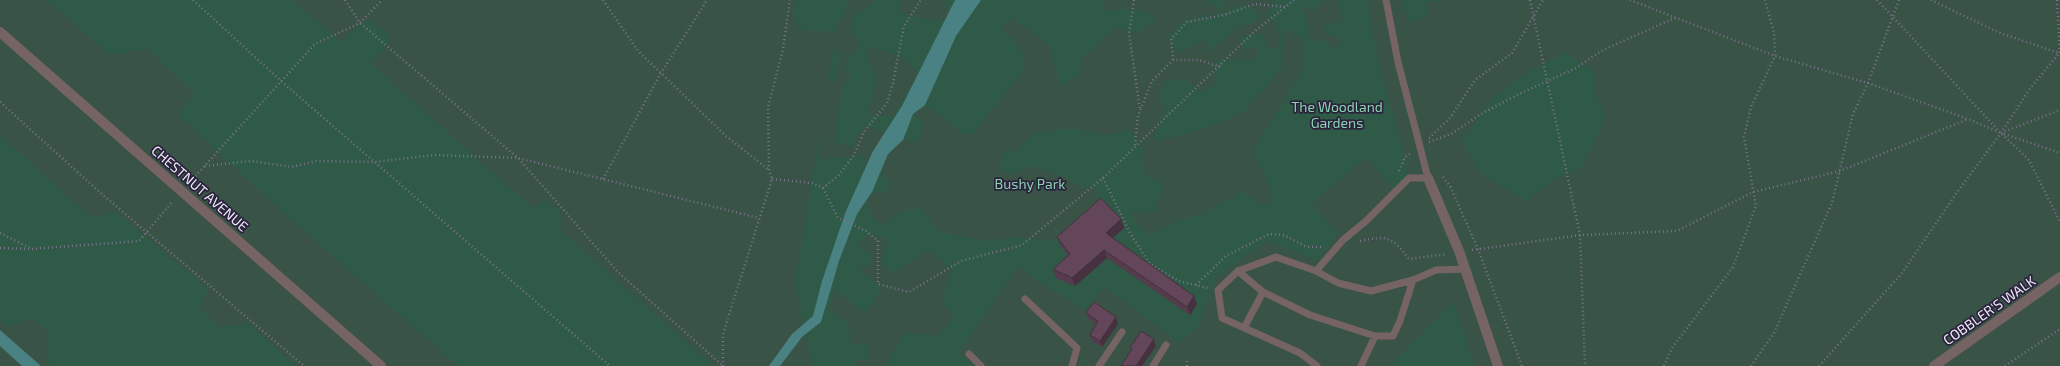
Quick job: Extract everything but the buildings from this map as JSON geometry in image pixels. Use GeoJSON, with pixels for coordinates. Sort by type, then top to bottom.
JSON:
{"type":"FeatureCollection","features":[{"type":"Feature","properties":{"kind":"street","name":"CHESTNUT AVENUE"},"geometry":{"type":"LineString","coordinates":[[0,32],[381,366]]}},
{"type":"Feature","properties":{"kind":"street"},"geometry":{"type":"LineString","coordinates":[[1428,178],[1459,251],[1498,366]]}},
{"type":"Feature","properties":{"kind":"street","name":"COBBLER'S WALK"},"geometry":{"type":"LineString","coordinates":[[1934,366],[2060,277]]}},
{"type":"Feature","properties":{"kind":"lane"},"geometry":{"type":"LineString","coordinates":[[1316,271],[1343,240],[1366,221],[1409,178],[1428,178],[1398,62],[1386,0]]}},
{"type":"Feature","properties":{"kind":"lane"},"geometry":{"type":"LineString","coordinates":[[1317,366],[1300,353],[1222,318],[1218,290],[1238,271],[1276,257],[1316,271],[1338,284],[1371,291],[1413,280],[1436,270],[1465,269]]}},
{"type":"Feature","properties":{"kind":"lane"},"geometry":{"type":"LineString","coordinates":[[1238,271],[1263,292],[1310,315],[1375,336],[1393,336],[1400,321],[1413,280]]}},
{"type":"Feature","properties":{"kind":"lane"},"geometry":{"type":"LineString","coordinates":[[1244,328],[1263,292]]}},
{"type":"Feature","properties":{"kind":"lane"},"geometry":{"type":"LineString","coordinates":[[1025,299],[1078,348],[1072,366]]}},
{"type":"Feature","properties":{"kind":"lane"},"geometry":{"type":"LineString","coordinates":[[1099,366],[1122,332]]}},
{"type":"Feature","properties":{"kind":"lane"},"geometry":{"type":"LineString","coordinates":[[1361,366],[1375,336]]}},
{"type":"Feature","properties":{"kind":"lane"},"geometry":{"type":"LineString","coordinates":[[1153,366],[1166,345]]}},
{"type":"Feature","properties":{"kind":"lane"},"geometry":{"type":"LineString","coordinates":[[969,354],[981,366]]}},
{"type":"Feature","properties":{"kind":"path"},"geometry":{"type":"LineString","coordinates":[[193,0],[281,82],[610,366]]}},
{"type":"Feature","properties":{"kind":"path"},"geometry":{"type":"LineString","coordinates":[[345,0],[360,23],[518,158],[618,272],[723,366]]}},
{"type":"Feature","properties":{"kind":"path"},"geometry":{"type":"LineString","coordinates":[[0,248],[31,249],[139,241],[182,191],[315,44],[360,23],[382,0]]}},
{"type":"Feature","properties":{"kind":"path"},"geometry":{"type":"LineString","coordinates":[[603,0],[638,51],[726,136],[769,170]]}},
{"type":"Feature","properties":{"kind":"path"},"geometry":{"type":"LineString","coordinates":[[603,179],[661,73],[707,0]]}},
{"type":"Feature","properties":{"kind":"path"},"geometry":{"type":"LineString","coordinates":[[723,366],[723,334],[772,179],[769,170],[768,107],[783,49],[789,8],[788,0]]}},
{"type":"Feature","properties":{"kind":"path"},"geometry":{"type":"LineString","coordinates":[[823,188],[839,175],[854,155],[864,132],[887,103],[893,83],[904,26],[921,0]]}},
{"type":"Feature","properties":{"kind":"path"},"geometry":{"type":"LineString","coordinates":[[1134,0],[1129,32],[1140,110]]}},
{"type":"Feature","properties":{"kind":"path"},"geometry":{"type":"LineString","coordinates":[[772,179],[812,183],[823,188],[838,218],[866,231],[878,241],[878,284],[909,292],[962,261],[1022,245],[1102,178],[1254,32],[1294,0]]}},
{"type":"Feature","properties":{"kind":"path"},"geometry":{"type":"LineString","coordinates":[[1530,0],[1546,82],[1580,235],[1585,366]]}},
{"type":"Feature","properties":{"kind":"path"},"geometry":{"type":"LineString","coordinates":[[1420,146],[1450,118],[1475,80],[1512,53],[1543,0]]}},
{"type":"Feature","properties":{"kind":"path"},"geometry":{"type":"LineString","coordinates":[[1630,0],[1775,56],[1868,83],[1968,119],[2001,133],[2060,153]]}},
{"type":"Feature","properties":{"kind":"path"},"geometry":{"type":"LineString","coordinates":[[1664,366],[1672,348],[1733,267],[1756,206],[1744,137],[1751,107],[1775,56],[1774,34],[1765,0]]}},
{"type":"Feature","properties":{"kind":"path"},"geometry":{"type":"LineString","coordinates":[[1877,0],[2001,133],[2029,160],[2060,222]]}},
{"type":"Feature","properties":{"kind":"path"},"geometry":{"type":"LineString","coordinates":[[1751,366],[1774,333],[1832,203],[1853,114],[1868,83],[1899,0]]}},
{"type":"Feature","properties":{"kind":"path"},"geometry":{"type":"LineString","coordinates":[[1931,0],[2000,33],[2060,54]]}},
{"type":"Feature","properties":{"kind":"path"},"geometry":{"type":"LineString","coordinates":[[1819,366],[1902,273],[1958,191],[2001,133],[2029,90],[2060,54],[2057,0]]}},
{"type":"Feature","properties":{"kind":"path"},"geometry":{"type":"LineString","coordinates":[[1173,60],[1171,39],[1187,22],[1224,15],[1255,4],[1286,7]]}},
{"type":"Feature","properties":{"kind":"path"},"geometry":{"type":"LineString","coordinates":[[1420,146],[1451,134],[1481,114],[1576,68],[1603,50],[1677,17]]}},
{"type":"Feature","properties":{"kind":"path"},"geometry":{"type":"LineString","coordinates":[[1135,145],[1140,110],[1152,81],[1173,60],[1199,60],[1220,66]]}},
{"type":"Feature","properties":{"kind":"path"},"geometry":{"type":"LineString","coordinates":[[0,102],[146,232],[304,366]]}},
{"type":"Feature","properties":{"kind":"path"},"geometry":{"type":"LineString","coordinates":[[2001,133],[2060,110]]}},
{"type":"Feature","properties":{"kind":"path"},"geometry":{"type":"LineString","coordinates":[[1459,251],[1580,235],[1677,231],[1753,192],[1840,171],[1968,119]]}},
{"type":"Feature","properties":{"kind":"path"},"geometry":{"type":"LineString","coordinates":[[205,166],[251,161],[292,167],[316,161],[374,162],[435,155],[518,158],[759,218]]}},
{"type":"Feature","properties":{"kind":"path"},"geometry":{"type":"LineString","coordinates":[[1441,175],[1450,186],[1478,249],[1522,366]]}},
{"type":"Feature","properties":{"kind":"path"},"geometry":{"type":"LineString","coordinates":[[1102,178],[1130,233],[1150,264],[1179,281],[1218,290]]}},
{"type":"Feature","properties":{"kind":"path"},"geometry":{"type":"LineString","coordinates":[[0,233],[31,249]]}},
{"type":"Feature","properties":{"kind":"path"},"geometry":{"type":"LineString","coordinates":[[2005,366],[2060,329]]}},
{"type":"Feature","properties":{"kind":"path"},"geometry":{"type":"LineString","coordinates":[[1187,361],[1187,366]]}},
{"type":"Feature","properties":{"kind":"green space","name":"Bushy Park"},"geometry":{"type":"Polygon","coordinates":[[[0,0],[2060,0],[2060,366],[0,366],[0,0]]]}},
{"type":"Feature","properties":{"kind":"green space"},"geometry":{"type":"Polygon","coordinates":[[[47,0],[293,0],[342,43],[351,31],[369,19],[391,36],[383,52],[369,62],[533,208],[545,201],[558,209],[562,219],[560,230],[714,366],[458,366],[287,216],[178,115],[195,94],[148,49],[110,55],[47,0]]]}},
{"type":"Feature","properties":{"kind":"green space"},"geometry":{"type":"Polygon","coordinates":[[[795,0],[846,0],[847,5],[844,17],[839,19],[834,45],[841,53],[835,81],[828,82],[836,32],[799,30],[793,12],[795,0]]]}},
{"type":"Feature","properties":{"kind":"green space","name":"The Woodland Gardens"},"geometry":{"type":"Polygon","coordinates":[[[877,0],[903,0],[899,12],[917,17],[944,21],[949,11],[945,0],[1101,0],[1107,12],[1122,9],[1147,12],[1156,20],[1137,34],[1117,27],[1081,60],[1078,76],[1060,86],[1050,46],[1014,19],[1001,26],[1025,55],[1023,72],[972,134],[962,134],[925,105],[914,114],[925,123],[918,142],[903,140],[888,153],[881,170],[891,183],[885,192],[872,192],[865,202],[876,222],[884,224],[902,210],[923,208],[937,231],[983,241],[1020,237],[1052,241],[1100,203],[1096,188],[1081,187],[1063,176],[1032,166],[1012,174],[999,169],[1003,151],[1017,151],[1031,134],[1070,128],[1107,135],[1130,130],[1145,152],[1141,156],[1145,175],[1165,184],[1154,213],[1130,212],[1139,225],[1149,235],[1179,220],[1206,213],[1242,191],[1264,206],[1273,197],[1253,150],[1304,67],[1302,38],[1284,29],[1282,68],[1246,110],[1216,125],[1155,142],[1154,133],[1166,111],[1159,95],[1165,81],[1187,80],[1200,92],[1216,83],[1214,60],[1248,60],[1260,57],[1255,47],[1244,50],[1240,40],[1247,35],[1265,35],[1267,49],[1278,48],[1278,30],[1266,15],[1275,0],[1323,0],[1314,11],[1300,7],[1308,19],[1310,39],[1327,42],[1335,51],[1339,46],[1340,36],[1329,36],[1323,25],[1338,22],[1343,18],[1338,4],[1339,0],[1367,0],[1379,64],[1405,157],[1409,178],[1395,192],[1367,157],[1311,203],[1338,233],[1317,261],[1268,241],[1217,276],[1200,323],[1180,344],[1105,287],[1084,311],[1018,267],[959,353],[972,366],[885,366],[905,332],[938,336],[954,318],[942,302],[951,269],[928,249],[892,274],[881,261],[887,242],[881,236],[866,236],[857,247],[871,252],[872,265],[857,267],[882,287],[874,302],[865,313],[834,290],[829,310],[848,323],[850,344],[870,345],[870,359],[857,359],[857,366],[812,366],[795,281],[821,127],[820,160],[862,155],[868,163],[884,135],[876,129],[864,127],[852,147],[834,142],[842,89],[851,77],[845,69],[849,54],[858,52],[859,43],[850,31],[853,16],[877,0]],[[869,46],[867,58],[878,77],[867,114],[877,116],[895,116],[918,72],[902,57],[869,46]]]}},
{"type":"Feature","properties":{"kind":"green space"},"geometry":{"type":"Polygon","coordinates":[[[1200,0],[1227,0],[1223,5],[1225,12],[1212,4],[1200,0]]]}},
{"type":"Feature","properties":{"kind":"green space"},"geometry":{"type":"Polygon","coordinates":[[[1401,0],[1442,0],[1441,2],[1428,2],[1428,17],[1409,23],[1401,0]]]}},
{"type":"Feature","properties":{"kind":"green space"},"geometry":{"type":"Polygon","coordinates":[[[1244,5],[1251,6],[1257,10],[1260,20],[1236,28],[1225,40],[1218,42],[1211,53],[1205,40],[1176,52],[1169,36],[1183,20],[1225,12],[1244,5]]]}},
{"type":"Feature","properties":{"kind":"green space"},"geometry":{"type":"Polygon","coordinates":[[[1565,52],[1596,73],[1594,91],[1606,118],[1582,167],[1549,183],[1527,202],[1480,173],[1462,142],[1490,101],[1516,79],[1565,52]]]}},
{"type":"Feature","properties":{"kind":"green space"},"geometry":{"type":"Polygon","coordinates":[[[0,135],[92,218],[115,211],[208,289],[199,307],[219,327],[248,323],[297,366],[51,366],[46,362],[49,332],[32,318],[8,327],[0,320],[0,135]]]}},
{"type":"Feature","properties":{"kind":"green space"},"geometry":{"type":"Polygon","coordinates":[[[1453,302],[1475,366],[1390,366],[1453,302]]]}},
{"type":"Feature","properties":{"kind":"shaded area"},"geometry":{"type":"Polygon","coordinates":[[[955,0],[981,0],[956,36],[925,105],[913,114],[903,140],[888,154],[872,192],[857,214],[839,261],[821,322],[802,337],[780,366],[769,366],[792,334],[813,316],[822,281],[846,211],[873,151],[902,106],[955,0]]]}},
{"type":"Feature","properties":{"kind":"shaded area"},"geometry":{"type":"Polygon","coordinates":[[[0,330],[41,366],[22,366],[0,346],[0,330]]]}}]}
